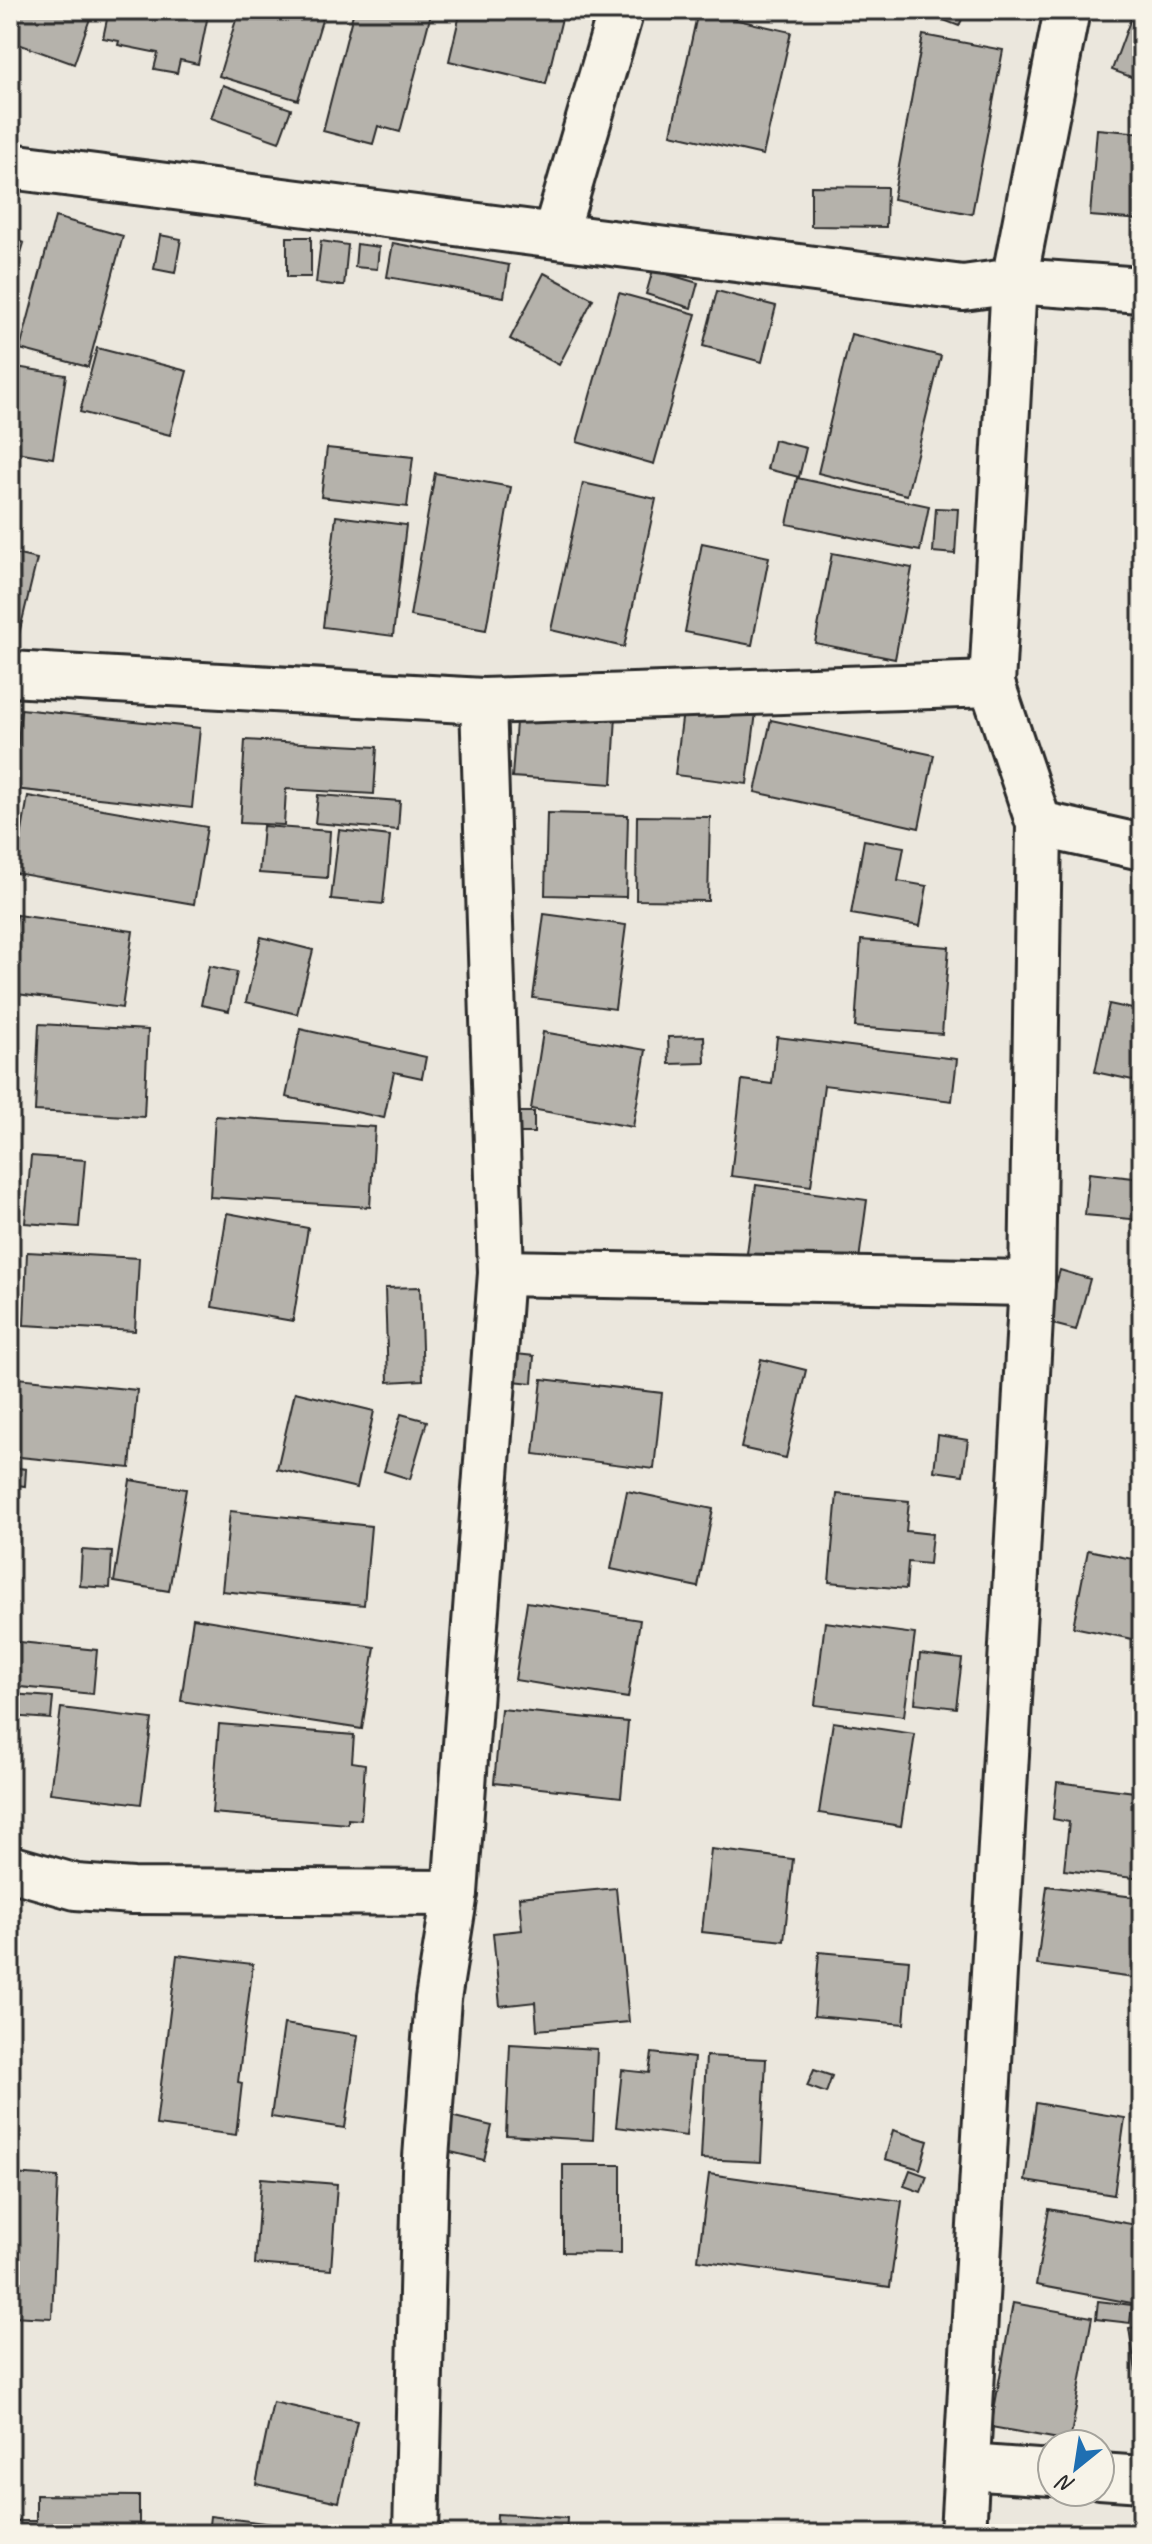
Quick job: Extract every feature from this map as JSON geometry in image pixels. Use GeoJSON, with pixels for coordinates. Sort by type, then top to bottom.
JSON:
{"type":"FeatureCollection","features":[{"type":"Feature","properties":{"kind":"street"},"geometry":{"type":"LineString","coordinates":[[555,235],[621,10]]}},
{"type":"Feature","properties":{"kind":"street"},"geometry":{"type":"LineString","coordinates":[[963,2534],[1032,1283],[1039,824],[992,684],[1014,281],[1067,10]]}},
{"type":"Feature","properties":{"kind":"street"},"geometry":{"type":"LineString","coordinates":[[10,166],[963,288],[1014,281],[1142,290]]}},
{"type":"Feature","properties":{"kind":"street"},"geometry":{"type":"LineString","coordinates":[[10,674],[483,701],[992,684]]}},
{"type":"Feature","properties":{"kind":"street"},"geometry":{"type":"LineString","coordinates":[[416,2534],[425,2171],[438,1999],[455,1893],[501,1273],[483,701]]}},
{"type":"Feature","properties":{"kind":"street"},"geometry":{"type":"LineString","coordinates":[[1039,824],[1142,847]]}},
{"type":"Feature","properties":{"kind":"street"},"geometry":{"type":"LineString","coordinates":[[501,1273],[1032,1283]]}},
{"type":"Feature","properties":{"kind":"street"},"geometry":{"type":"LineString","coordinates":[[10,1868],[76,1887],[133,1891],[455,1893]]}},
{"type":"Feature","properties":{"kind":"street"},"geometry":{"type":"LineString","coordinates":[[968,2467],[1036,2472]]}},
{"type":"Feature","properties":{"kind":"street"},"geometry":{"type":"LineString","coordinates":[[1116,2477],[1142,2479]]}},
{"type":"Feature","properties":{"kind":"building"},"geometry":{"type":"Polygon","coordinates":[[[10,10],[93,10],[74,64],[10,41],[10,10]]]}},
{"type":"Feature","properties":{"kind":"building"},"geometry":{"type":"Polygon","coordinates":[[[109,10],[209,10],[198,64],[180,60],[177,73],[154,69],[158,53],[118,45],[119,41],[103,38],[109,10]]]}},
{"type":"Feature","properties":{"kind":"building"},"geometry":{"type":"Polygon","coordinates":[[[239,10],[325,10],[298,100],[219,76],[239,10]]]}},
{"type":"Feature","properties":{"kind":"building"},"geometry":{"type":"Polygon","coordinates":[[[354,10],[432,10],[400,132],[378,126],[373,144],[323,131],[354,10]]]}},
{"type":"Feature","properties":{"kind":"building"},"geometry":{"type":"Polygon","coordinates":[[[461,10],[564,10],[546,84],[449,61],[461,10]]]}},
{"type":"Feature","properties":{"kind":"building"},"geometry":{"type":"Polygon","coordinates":[[[918,10],[966,10],[959,26],[918,10]]]}},
{"type":"Feature","properties":{"kind":"building"},"geometry":{"type":"Polygon","coordinates":[[[1134,10],[1142,10],[1142,81],[1112,70],[1134,10]]]}},
{"type":"Feature","properties":{"kind":"building"},"geometry":{"type":"Polygon","coordinates":[[[698,11],[791,32],[763,155],[671,134],[698,11]]]}},
{"type":"Feature","properties":{"kind":"building"},"geometry":{"type":"Polygon","coordinates":[[[923,35],[1003,50],[972,214],[893,199],[923,35]]]}},
{"type":"Feature","properties":{"kind":"building"},"geometry":{"type":"Polygon","coordinates":[[[223,85],[291,109],[279,142],[211,118],[223,85]]]}},
{"type":"Feature","properties":{"kind":"building"},"geometry":{"type":"Polygon","coordinates":[[[1097,129],[1142,133],[1142,220],[1090,216],[1097,129]]]}},
{"type":"Feature","properties":{"kind":"building"},"geometry":{"type":"Polygon","coordinates":[[[811,186],[887,187],[886,227],[811,226],[811,186]]]}},
{"type":"Feature","properties":{"kind":"building"},"geometry":{"type":"Polygon","coordinates":[[[55,217],[123,236],[88,367],[20,349],[55,217]]]}},
{"type":"Feature","properties":{"kind":"building"},"geometry":{"type":"Polygon","coordinates":[[[160,235],[181,239],[175,273],[154,269],[160,235]]]}},
{"type":"Feature","properties":{"kind":"building"},"geometry":{"type":"Polygon","coordinates":[[[287,237],[311,237],[311,277],[287,277],[287,237]]]}},
{"type":"Feature","properties":{"kind":"building"},"geometry":{"type":"Polygon","coordinates":[[[10,239],[24,243],[10,290],[10,239]]]}},
{"type":"Feature","properties":{"kind":"building"},"geometry":{"type":"Polygon","coordinates":[[[321,241],[348,245],[344,286],[316,283],[321,241]]]}},
{"type":"Feature","properties":{"kind":"building"},"geometry":{"type":"Polygon","coordinates":[[[393,243],[509,265],[504,297],[387,277],[393,243]]]}},
{"type":"Feature","properties":{"kind":"building"},"geometry":{"type":"Polygon","coordinates":[[[357,244],[379,247],[377,269],[355,267],[357,244]]]}},
{"type":"Feature","properties":{"kind":"building"},"geometry":{"type":"Polygon","coordinates":[[[653,270],[698,283],[691,308],[646,294],[653,270]]]}},
{"type":"Feature","properties":{"kind":"building"},"geometry":{"type":"Polygon","coordinates":[[[544,273],[593,299],[559,365],[510,339],[544,273]]]}},
{"type":"Feature","properties":{"kind":"building"},"geometry":{"type":"Polygon","coordinates":[[[717,291],[776,306],[762,362],[703,346],[717,291]]]}},
{"type":"Feature","properties":{"kind":"building"},"geometry":{"type":"Polygon","coordinates":[[[619,293],[696,314],[654,464],[577,442],[619,293]]]}},
{"type":"Feature","properties":{"kind":"building"},"geometry":{"type":"Polygon","coordinates":[[[851,334],[941,356],[907,495],[818,473],[851,334]]]}},
{"type":"Feature","properties":{"kind":"building"},"geometry":{"type":"Polygon","coordinates":[[[97,348],[187,371],[170,435],[80,412],[97,348]]]}},
{"type":"Feature","properties":{"kind":"building"},"geometry":{"type":"Polygon","coordinates":[[[10,366],[66,375],[53,458],[10,451],[10,366]]]}},
{"type":"Feature","properties":{"kind":"building"},"geometry":{"type":"Polygon","coordinates":[[[774,440],[806,448],[799,477],[767,469],[774,440]]]}},
{"type":"Feature","properties":{"kind":"building"},"geometry":{"type":"Polygon","coordinates":[[[327,448],[413,457],[407,507],[321,497],[327,448]]]}},
{"type":"Feature","properties":{"kind":"building"},"geometry":{"type":"Polygon","coordinates":[[[435,473],[511,487],[486,630],[410,616],[435,473]]]}},
{"type":"Feature","properties":{"kind":"building"},"geometry":{"type":"Polygon","coordinates":[[[797,478],[929,506],[920,551],[787,524],[797,478]]]}},
{"type":"Feature","properties":{"kind":"building"},"geometry":{"type":"Polygon","coordinates":[[[583,483],[656,499],[624,647],[551,630],[583,483]]]}},
{"type":"Feature","properties":{"kind":"building"},"geometry":{"type":"Polygon","coordinates":[[[936,508],[958,509],[955,554],[933,552],[936,508]]]}},
{"type":"Feature","properties":{"kind":"building"},"geometry":{"type":"Polygon","coordinates":[[[336,516],[406,525],[393,636],[323,627],[336,516]]]}},
{"type":"Feature","properties":{"kind":"building"},"geometry":{"type":"Polygon","coordinates":[[[702,543],[769,557],[752,645],[685,632],[702,543]]]}},
{"type":"Feature","properties":{"kind":"building"},"geometry":{"type":"Polygon","coordinates":[[[10,553],[37,559],[18,638],[10,636],[10,553]]]}},
{"type":"Feature","properties":{"kind":"building"},"geometry":{"type":"Polygon","coordinates":[[[832,553],[912,568],[895,659],[815,643],[832,553]]]}},
{"type":"Feature","properties":{"kind":"building"},"geometry":{"type":"Polygon","coordinates":[[[684,703],[756,712],[747,784],[675,775],[684,703]]]}},
{"type":"Feature","properties":{"kind":"building"},"geometry":{"type":"Polygon","coordinates":[[[517,708],[616,716],[612,784],[512,777],[517,708]]]}},
{"type":"Feature","properties":{"kind":"building"},"geometry":{"type":"Polygon","coordinates":[[[21,709],[200,728],[192,808],[14,789],[21,709]]]}},
{"type":"Feature","properties":{"kind":"building"},"geometry":{"type":"Polygon","coordinates":[[[771,720],[934,755],[919,828],[755,792],[771,720]]]}},
{"type":"Feature","properties":{"kind":"building"},"geometry":{"type":"Polygon","coordinates":[[[245,740],[377,747],[374,794],[286,789],[284,825],[240,823],[245,740]]]}},
{"type":"Feature","properties":{"kind":"building"},"geometry":{"type":"Polygon","coordinates":[[[318,795],[400,801],[398,830],[315,823],[318,795]]]}},
{"type":"Feature","properties":{"kind":"building"},"geometry":{"type":"Polygon","coordinates":[[[28,796],[207,827],[194,904],[15,873],[28,796]]]}},
{"type":"Feature","properties":{"kind":"building"},"geometry":{"type":"Polygon","coordinates":[[[547,813],[628,815],[626,897],[545,895],[547,813]]]}},
{"type":"Feature","properties":{"kind":"building"},"geometry":{"type":"Polygon","coordinates":[[[637,816],[710,817],[708,901],[636,900],[637,816]]]}},
{"type":"Feature","properties":{"kind":"building"},"geometry":{"type":"Polygon","coordinates":[[[263,826],[330,831],[327,878],[259,873],[263,826]]]}},
{"type":"Feature","properties":{"kind":"building"},"geometry":{"type":"Polygon","coordinates":[[[339,830],[390,836],[383,904],[331,899],[339,830]]]}},
{"type":"Feature","properties":{"kind":"building"},"geometry":{"type":"Polygon","coordinates":[[[864,840],[904,847],[898,881],[927,886],[920,926],[851,914],[864,840]]]}},
{"type":"Feature","properties":{"kind":"building"},"geometry":{"type":"Polygon","coordinates":[[[544,914],[626,925],[615,1009],[533,998],[544,914]]]}},
{"type":"Feature","properties":{"kind":"building"},"geometry":{"type":"Polygon","coordinates":[[[17,915],[133,931],[122,1008],[10,993],[10,963],[17,915]]]}},
{"type":"Feature","properties":{"kind":"building"},"geometry":{"type":"Polygon","coordinates":[[[261,937],[313,950],[297,1014],[246,1002],[261,937]]]}},
{"type":"Feature","properties":{"kind":"building"},"geometry":{"type":"Polygon","coordinates":[[[861,940],[949,947],[942,1034],[855,1027],[861,940]]]}},
{"type":"Feature","properties":{"kind":"building"},"geometry":{"type":"Polygon","coordinates":[[[209,966],[237,972],[229,1011],[201,1005],[209,966]]]}},
{"type":"Feature","properties":{"kind":"building"},"geometry":{"type":"Polygon","coordinates":[[[1109,1004],[1142,1011],[1142,1082],[1095,1072],[1109,1004]]]}},
{"type":"Feature","properties":{"kind":"building"},"geometry":{"type":"Polygon","coordinates":[[[39,1024],[148,1030],[144,1117],[35,1111],[39,1024]]]}},
{"type":"Feature","properties":{"kind":"building"},"geometry":{"type":"Polygon","coordinates":[[[300,1029],[426,1057],[422,1078],[394,1072],[384,1118],[286,1097],[300,1029]]]}},
{"type":"Feature","properties":{"kind":"building"},"geometry":{"type":"Polygon","coordinates":[[[543,1032],[646,1050],[633,1127],[531,1109],[543,1032]]]}},
{"type":"Feature","properties":{"kind":"building"},"geometry":{"type":"Polygon","coordinates":[[[704,1036],[705,1063],[669,1064],[668,1037],[704,1036]]]}},
{"type":"Feature","properties":{"kind":"building"},"geometry":{"type":"Polygon","coordinates":[[[777,1037],[957,1059],[952,1101],[824,1085],[811,1186],[731,1176],[742,1080],[772,1084],[777,1037]]]}},
{"type":"Feature","properties":{"kind":"building"},"geometry":{"type":"Polygon","coordinates":[[[510,1112],[534,1112],[534,1133],[510,1133],[510,1112]]]}},
{"type":"Feature","properties":{"kind":"building"},"geometry":{"type":"Polygon","coordinates":[[[215,1116],[375,1127],[370,1207],[210,1197],[215,1116]]]}},
{"type":"Feature","properties":{"kind":"building"},"geometry":{"type":"Polygon","coordinates":[[[31,1156],[85,1160],[79,1227],[25,1223],[31,1156]]]}},
{"type":"Feature","properties":{"kind":"building"},"geometry":{"type":"Polygon","coordinates":[[[1089,1173],[1142,1179],[1142,1220],[1085,1215],[1089,1173]]]}},
{"type":"Feature","properties":{"kind":"building"},"geometry":{"type":"Polygon","coordinates":[[[756,1185],[867,1200],[857,1275],[746,1261],[756,1185]]]}},
{"type":"Feature","properties":{"kind":"building"},"geometry":{"type":"Polygon","coordinates":[[[227,1213],[308,1228],[293,1321],[212,1307],[227,1213]]]}},
{"type":"Feature","properties":{"kind":"building"},"geometry":{"type":"Polygon","coordinates":[[[27,1252],[139,1258],[135,1331],[24,1325],[27,1252]]]}},
{"type":"Feature","properties":{"kind":"building"},"geometry":{"type":"Polygon","coordinates":[[[1060,1270],[1090,1279],[1076,1330],[1045,1322],[1060,1270]]]}},
{"type":"Feature","properties":{"kind":"building"},"geometry":{"type":"Polygon","coordinates":[[[420,1287],[423,1380],[388,1382],[385,1288],[420,1287]]]}},
{"type":"Feature","properties":{"kind":"building"},"geometry":{"type":"Polygon","coordinates":[[[516,1354],[534,1356],[532,1383],[513,1381],[516,1354]]]}},
{"type":"Feature","properties":{"kind":"building"},"geometry":{"type":"Polygon","coordinates":[[[761,1359],[806,1370],[786,1458],[741,1448],[761,1359]]]}},
{"type":"Feature","properties":{"kind":"building"},"geometry":{"type":"Polygon","coordinates":[[[17,1378],[137,1390],[130,1468],[10,1456],[17,1378]]]}},
{"type":"Feature","properties":{"kind":"building"},"geometry":{"type":"Polygon","coordinates":[[[542,1379],[662,1393],[654,1469],[534,1454],[542,1379]]]}},
{"type":"Feature","properties":{"kind":"building"},"geometry":{"type":"Polygon","coordinates":[[[295,1392],[374,1411],[357,1488],[277,1469],[295,1392]]]}},
{"type":"Feature","properties":{"kind":"building"},"geometry":{"type":"Polygon","coordinates":[[[401,1414],[427,1421],[410,1479],[384,1471],[401,1414]]]}},
{"type":"Feature","properties":{"kind":"building"},"geometry":{"type":"Polygon","coordinates":[[[938,1435],[968,1440],[963,1475],[934,1471],[938,1435]]]}},
{"type":"Feature","properties":{"kind":"building"},"geometry":{"type":"Polygon","coordinates":[[[10,1467],[26,1469],[25,1486],[10,1484],[10,1467]]]}},
{"type":"Feature","properties":{"kind":"building"},"geometry":{"type":"Polygon","coordinates":[[[130,1480],[186,1489],[169,1591],[114,1582],[130,1480]]]}},
{"type":"Feature","properties":{"kind":"building"},"geometry":{"type":"Polygon","coordinates":[[[627,1491],[713,1509],[698,1587],[611,1569],[627,1491]]]}},
{"type":"Feature","properties":{"kind":"building"},"geometry":{"type":"Polygon","coordinates":[[[837,1494],[909,1501],[906,1531],[932,1534],[929,1564],[908,1562],[906,1589],[829,1582],[837,1494]]]}},
{"type":"Feature","properties":{"kind":"building"},"geometry":{"type":"Polygon","coordinates":[[[230,1511],[371,1526],[364,1605],[222,1591],[230,1511]]]}},
{"type":"Feature","properties":{"kind":"building"},"geometry":{"type":"Polygon","coordinates":[[[82,1550],[112,1552],[110,1588],[80,1586],[82,1550]]]}},
{"type":"Feature","properties":{"kind":"building"},"geometry":{"type":"Polygon","coordinates":[[[1088,1550],[1142,1561],[1142,1641],[1073,1627],[1088,1550]]]}},
{"type":"Feature","properties":{"kind":"building"},"geometry":{"type":"Polygon","coordinates":[[[527,1602],[640,1620],[628,1698],[515,1680],[527,1602]]]}},
{"type":"Feature","properties":{"kind":"building"},"geometry":{"type":"Polygon","coordinates":[[[193,1618],[375,1647],[362,1729],[181,1701],[193,1618]]]}},
{"type":"Feature","properties":{"kind":"building"},"geometry":{"type":"Polygon","coordinates":[[[825,1622],[915,1634],[904,1716],[815,1705],[825,1622]]]}},
{"type":"Feature","properties":{"kind":"building"},"geometry":{"type":"Polygon","coordinates":[[[10,1641],[97,1650],[93,1694],[10,1686],[10,1641]]]}},
{"type":"Feature","properties":{"kind":"building"},"geometry":{"type":"Polygon","coordinates":[[[920,1654],[962,1659],[956,1708],[915,1703],[920,1654]]]}},
{"type":"Feature","properties":{"kind":"building"},"geometry":{"type":"Polygon","coordinates":[[[10,1694],[53,1697],[51,1719],[10,1716],[10,1694]]]}},
{"type":"Feature","properties":{"kind":"building"},"geometry":{"type":"Polygon","coordinates":[[[61,1708],[152,1719],[141,1804],[50,1793],[61,1708]]]}},
{"type":"Feature","properties":{"kind":"building"},"geometry":{"type":"Polygon","coordinates":[[[501,1709],[628,1722],[621,1797],[494,1783],[501,1709]]]}},
{"type":"Feature","properties":{"kind":"building"},"geometry":{"type":"Polygon","coordinates":[[[833,1722],[915,1734],[901,1826],[819,1813],[833,1722]]]}},
{"type":"Feature","properties":{"kind":"building"},"geometry":{"type":"Polygon","coordinates":[[[219,1724],[354,1735],[352,1762],[365,1764],[361,1820],[348,1819],[348,1824],[212,1813],[219,1724]]]}},
{"type":"Feature","properties":{"kind":"building"},"geometry":{"type":"Polygon","coordinates":[[[1057,1782],[1142,1793],[1142,1879],[1064,1870],[1069,1822],[1053,1819],[1057,1782]]]}},
{"type":"Feature","properties":{"kind":"building"},"geometry":{"type":"Polygon","coordinates":[[[711,1849],[793,1859],[784,1941],[702,1932],[711,1849]]]}},
{"type":"Feature","properties":{"kind":"building"},"geometry":{"type":"Polygon","coordinates":[[[1047,1886],[1142,1898],[1142,1979],[1037,1965],[1047,1886]]]}},
{"type":"Feature","properties":{"kind":"building"},"geometry":{"type":"Polygon","coordinates":[[[616,1888],[629,2022],[537,2030],[535,2002],[500,2006],[493,1933],[522,1930],[519,1897],[616,1888]]]}},
{"type":"Feature","properties":{"kind":"building"},"geometry":{"type":"Polygon","coordinates":[[[819,1952],[909,1960],[904,2024],[814,2016],[819,1952]]]}},
{"type":"Feature","properties":{"kind":"building"},"geometry":{"type":"Polygon","coordinates":[[[177,1955],[253,1964],[238,2082],[242,2083],[236,2135],[156,2125],[177,1955]]]}},
{"type":"Feature","properties":{"kind":"building"},"geometry":{"type":"Polygon","coordinates":[[[1142,2013],[1142,2097],[1136,2096],[1142,2013]]]}},
{"type":"Feature","properties":{"kind":"building"},"geometry":{"type":"Polygon","coordinates":[[[284,2024],[358,2035],[345,2128],[271,2117],[284,2024]]]}},
{"type":"Feature","properties":{"kind":"building"},"geometry":{"type":"Polygon","coordinates":[[[510,2044],[597,2049],[593,2140],[506,2135],[510,2044]]]}},
{"type":"Feature","properties":{"kind":"building"},"geometry":{"type":"Polygon","coordinates":[[[652,2053],[694,2058],[686,2136],[616,2127],[622,2070],[649,2073],[652,2053]]]}},
{"type":"Feature","properties":{"kind":"building"},"geometry":{"type":"Polygon","coordinates":[[[706,2056],[766,2059],[761,2162],[701,2159],[706,2056]]]}},
{"type":"Feature","properties":{"kind":"building"},"geometry":{"type":"Polygon","coordinates":[[[814,2070],[832,2076],[826,2093],[807,2086],[814,2070]]]}},
{"type":"Feature","properties":{"kind":"building"},"geometry":{"type":"Polygon","coordinates":[[[1036,2103],[1125,2118],[1114,2195],[1025,2181],[1036,2103]]]}},
{"type":"Feature","properties":{"kind":"building"},"geometry":{"type":"Polygon","coordinates":[[[442,2114],[492,2126],[484,2160],[434,2148],[442,2114]]]}},
{"type":"Feature","properties":{"kind":"building"},"geometry":{"type":"Polygon","coordinates":[[[893,2130],[928,2141],[920,2169],[885,2159],[893,2130]]]}},
{"type":"Feature","properties":{"kind":"building"},"geometry":{"type":"Polygon","coordinates":[[[563,2165],[621,2165],[621,2253],[563,2252],[563,2165]]]}},
{"type":"Feature","properties":{"kind":"building"},"geometry":{"type":"Polygon","coordinates":[[[910,2170],[927,2176],[921,2192],[904,2186],[910,2170]]]}},
{"type":"Feature","properties":{"kind":"building"},"geometry":{"type":"Polygon","coordinates":[[[10,2174],[58,2177],[52,2318],[10,2316],[10,2174]]]}},
{"type":"Feature","properties":{"kind":"building"},"geometry":{"type":"Polygon","coordinates":[[[709,2174],[902,2201],[890,2287],[698,2260],[709,2174]]]}},
{"type":"Feature","properties":{"kind":"building"},"geometry":{"type":"Polygon","coordinates":[[[261,2178],[337,2184],[331,2270],[255,2264],[261,2178]]]}},
{"type":"Feature","properties":{"kind":"building"},"geometry":{"type":"Polygon","coordinates":[[[1049,2209],[1142,2226],[1142,2305],[1036,2285],[1049,2209]]]}},
{"type":"Feature","properties":{"kind":"building"},"geometry":{"type":"Polygon","coordinates":[[[1098,2301],[1132,2305],[1130,2323],[1096,2319],[1098,2301]]]}},
{"type":"Feature","properties":{"kind":"building"},"geometry":{"type":"Polygon","coordinates":[[[1013,2303],[1092,2317],[1072,2428],[1036,2428],[1036,2435],[991,2427],[1013,2303]]]}},
{"type":"Feature","properties":{"kind":"building"},"geometry":{"type":"Polygon","coordinates":[[[1142,2326],[1142,2410],[1129,2328],[1142,2326]]]}},
{"type":"Feature","properties":{"kind":"building"},"geometry":{"type":"Polygon","coordinates":[[[273,2402],[357,2421],[339,2502],[256,2484],[273,2402]]]}},
{"type":"Feature","properties":{"kind":"building"},"geometry":{"type":"Polygon","coordinates":[[[36,2495],[139,2496],[139,2534],[14,2534],[14,2521],[36,2521],[36,2495]]]}},
{"type":"Feature","properties":{"kind":"building"},"geometry":{"type":"Polygon","coordinates":[[[497,2514],[567,2518],[566,2534],[496,2534],[497,2514]]]}},
{"type":"Feature","properties":{"kind":"building"},"geometry":{"type":"Polygon","coordinates":[[[210,2516],[350,2534],[208,2534],[210,2516]]]}}]}
